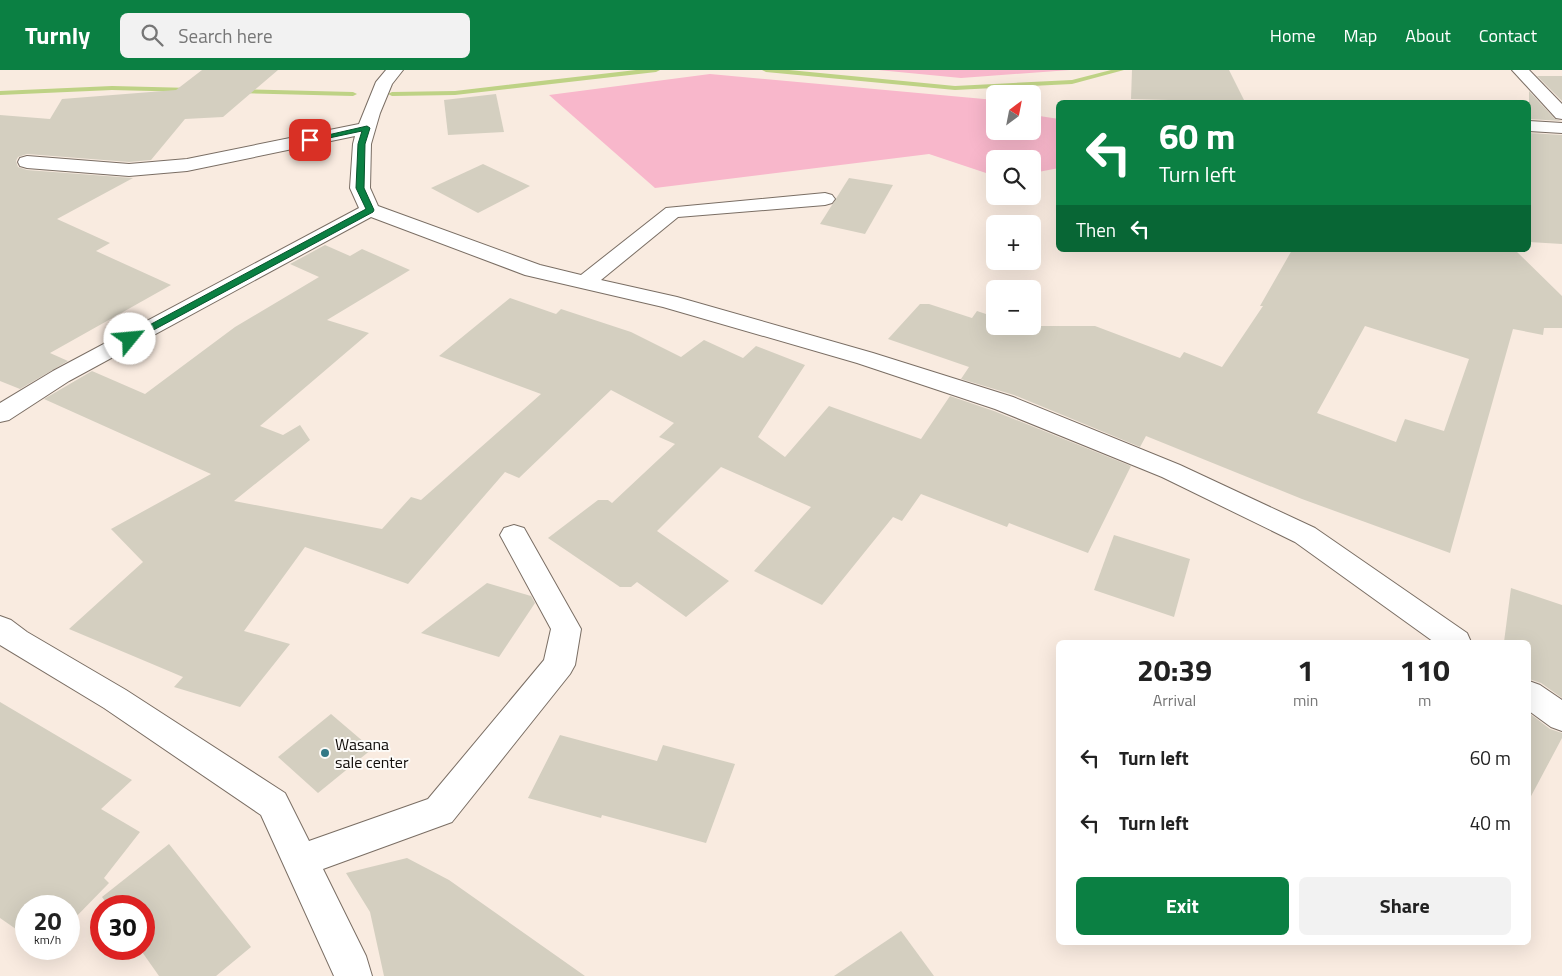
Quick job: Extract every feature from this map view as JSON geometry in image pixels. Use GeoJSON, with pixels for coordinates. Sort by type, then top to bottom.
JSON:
{"type":"FeatureCollection","features":[{"type":"Feature","properties":{"kind":"street"},"geometry":{"type":"LineString","coordinates":[[395,70],[384,82],[362,144],[360,188],[370,210],[533,270],[669,302],[874,361],[1004,403],[1171,471],[1305,535],[1453,640]]}},
{"type":"Feature","properties":{"kind":"street"},"geometry":{"type":"LineString","coordinates":[[1520,70],[1562,114]]}},
{"type":"Feature","properties":{"kind":"street"},"geometry":{"type":"LineString","coordinates":[[1531,126],[1562,128]]}},
{"type":"Feature","properties":{"kind":"street"},"geometry":{"type":"LineString","coordinates":[[27,162],[129,170],[177,166],[367,128]]}},
{"type":"Feature","properties":{"kind":"street"},"geometry":{"type":"LineString","coordinates":[[585,282],[673,212],[825,198]]}},
{"type":"Feature","properties":{"kind":"street"},"geometry":{"type":"LineString","coordinates":[[0,414],[62,376],[370,210]]}},
{"type":"Feature","properties":{"kind":"street"},"geometry":{"type":"LineString","coordinates":[[300,861],[440,811],[559,665],[566,629],[514,535]]}},
{"type":"Feature","properties":{"kind":"street"},"geometry":{"type":"LineString","coordinates":[[0,628],[16,641],[115,699],[273,804],[352,970],[353,976]]}},
{"type":"Feature","properties":{"kind":"street"},"geometry":{"type":"LineString","coordinates":[[1531,695],[1562,717]]}},
{"type":"Feature","properties":{"kind":"shaded area"},"geometry":{"type":"Polygon","coordinates":[[[878,70],[1070,70],[961,78],[878,70]]]}},
{"type":"Feature","properties":{"kind":"shaded area"},"geometry":{"type":"Polygon","coordinates":[[[710,74],[986,99],[986,140],[1041,140],[1041,116],[1056,119],[1056,169],[1041,171],[1041,150],[986,150],[986,173],[929,154],[655,188],[549,95],[710,74]]]}},
{"type":"Feature","properties":{"kind":"building"},"geometry":{"type":"Polygon","coordinates":[[[202,70],[278,70],[223,117],[185,119],[151,160],[129,162],[27,154],[18,157],[16,161],[18,167],[27,170],[133,178],[57,219],[110,243],[96,251],[171,285],[50,353],[68,361],[20,389],[0,381],[0,115],[50,119],[62,99],[176,90],[202,70]]]}},
{"type":"Feature","properties":{"kind":"building"},"geometry":{"type":"Polygon","coordinates":[[[1132,70],[1229,70],[1244,100],[1169,100],[1131,99],[1132,70]]]}},
{"type":"Feature","properties":{"kind":"building"},"geometry":{"type":"Polygon","coordinates":[[[1537,76],[1562,76],[1562,101],[1537,76]]]}},
{"type":"Feature","properties":{"kind":"building"},"geometry":{"type":"Polygon","coordinates":[[[1529,91],[1555,119],[1562,121],[1531,119],[1531,100],[1529,100],[1529,91]]]}},
{"type":"Feature","properties":{"kind":"building"},"geometry":{"type":"Polygon","coordinates":[[[496,94],[504,132],[448,135],[444,100],[496,94]]]}},
{"type":"Feature","properties":{"kind":"building"},"geometry":{"type":"Polygon","coordinates":[[[1531,133],[1562,135],[1562,244],[1531,242],[1531,133]]]}},
{"type":"Feature","properties":{"kind":"building"},"geometry":{"type":"Polygon","coordinates":[[[483,164],[530,186],[478,213],[431,188],[483,164]]]}},
{"type":"Feature","properties":{"kind":"building"},"geometry":{"type":"Polygon","coordinates":[[[849,178],[893,185],[865,234],[820,224],[849,178]]]}},
{"type":"Feature","properties":{"kind":"building"},"geometry":{"type":"Polygon","coordinates":[[[325,245],[350,256],[362,249],[410,270],[327,320],[369,333],[260,426],[283,435],[300,425],[310,440],[234,501],[382,529],[411,497],[421,500],[541,394],[439,356],[510,298],[556,314],[561,309],[631,332],[681,357],[704,340],[743,358],[756,346],[805,365],[758,437],[785,457],[829,406],[921,439],[950,396],[994,411],[1131,466],[1088,553],[1009,523],[1007,527],[921,494],[902,521],[893,517],[822,605],[754,571],[811,507],[721,467],[657,531],[729,581],[686,617],[637,582],[631,587],[620,587],[548,538],[598,500],[608,500],[612,503],[675,444],[659,437],[674,423],[611,390],[519,478],[505,472],[408,584],[305,547],[244,631],[290,644],[240,707],[174,687],[183,677],[69,629],[143,562],[111,529],[211,474],[44,399],[92,371],[145,394],[235,327],[319,277],[290,264],[325,245]]]}},
{"type":"Feature","properties":{"kind":"building"},"geometry":{"type":"Polygon","coordinates":[[[1291,252],[1517,252],[1562,296],[1562,328],[1544,328],[1543,335],[1513,329],[1450,553],[1302,499],[1146,436],[1140,447],[1014,395],[961,379],[969,367],[888,339],[920,304],[929,304],[972,318],[977,311],[986,314],[986,335],[1041,335],[1041,326],[1095,326],[1180,358],[1184,352],[1222,367],[1263,306],[1260,306],[1291,252]],[[1365,326],[1317,413],[1396,442],[1405,419],[1444,431],[1469,359],[1365,326]]]}},
{"type":"Feature","properties":{"kind":"building"},"geometry":{"type":"Polygon","coordinates":[[[1114,535],[1190,559],[1174,617],[1094,590],[1114,535]]]}},
{"type":"Feature","properties":{"kind":"building"},"geometry":{"type":"Polygon","coordinates":[[[487,583],[531,596],[535,603],[499,657],[421,633],[487,583]]]}},
{"type":"Feature","properties":{"kind":"building"},"geometry":{"type":"Polygon","coordinates":[[[1511,588],[1562,605],[1562,698],[1541,683],[1531,680],[1531,640],[1504,640],[1511,588]]]}},
{"type":"Feature","properties":{"kind":"building"},"geometry":{"type":"Polygon","coordinates":[[[0,702],[132,780],[101,809],[140,832],[104,878],[109,883],[97,895],[90,895],[90,902],[80,913],[80,895],[15,895],[15,928],[0,918],[0,702]]]}},
{"type":"Feature","properties":{"kind":"building","name":"Wasana sale center"},"geometry":{"type":"Polygon","coordinates":[[[331,714],[372,749],[318,793],[278,757],[331,714]]]}},
{"type":"Feature","properties":{"kind":"building"},"geometry":{"type":"Polygon","coordinates":[[[1531,715],[1550,729],[1562,733],[1562,738],[1531,796],[1531,715]]]}},
{"type":"Feature","properties":{"kind":"building"},"geometry":{"type":"Polygon","coordinates":[[[560,735],[657,761],[663,745],[735,764],[706,843],[602,815],[601,818],[528,798],[560,735]]]}},
{"type":"Feature","properties":{"kind":"building"},"geometry":{"type":"Polygon","coordinates":[[[169,844],[251,947],[216,976],[159,976],[148,960],[155,960],[155,895],[105,895],[169,844]]]}},
{"type":"Feature","properties":{"kind":"building"},"geometry":{"type":"Polygon","coordinates":[[[407,858],[449,880],[585,976],[384,976],[370,912],[346,873],[407,858]]]}},
{"type":"Feature","properties":{"kind":"building"},"geometry":{"type":"Polygon","coordinates":[[[901,931],[934,976],[834,976],[901,931]]]}},
{"type":"Feature","properties":{"kind":"waterway"},"geometry":{"type":"LineString","coordinates":[[392,94],[455,93],[656,70]]}},
{"type":"Feature","properties":{"kind":"waterway"},"geometry":{"type":"LineString","coordinates":[[766,70],[955,88],[1072,82],[1120,70]]}},
{"type":"Feature","properties":{"kind":"waterway"},"geometry":{"type":"LineString","coordinates":[[0,93],[112,88],[192,90]]}},
{"type":"Feature","properties":{"kind":"waterway"},"geometry":{"type":"LineString","coordinates":[[237,91],[353,94]]}},
{"type":"Feature","properties":{"kind":"place","name":"Wasana sale center"},"geometry":{"type":"Point","coordinates":[325,753]}},
{"type":"Feature","properties":{"kind":"route"},"geometry":{"type":"LineString","coordinates":[[130,339],[370,210],[360,188],[362,144],[367,128],[310,140]]}}]}
